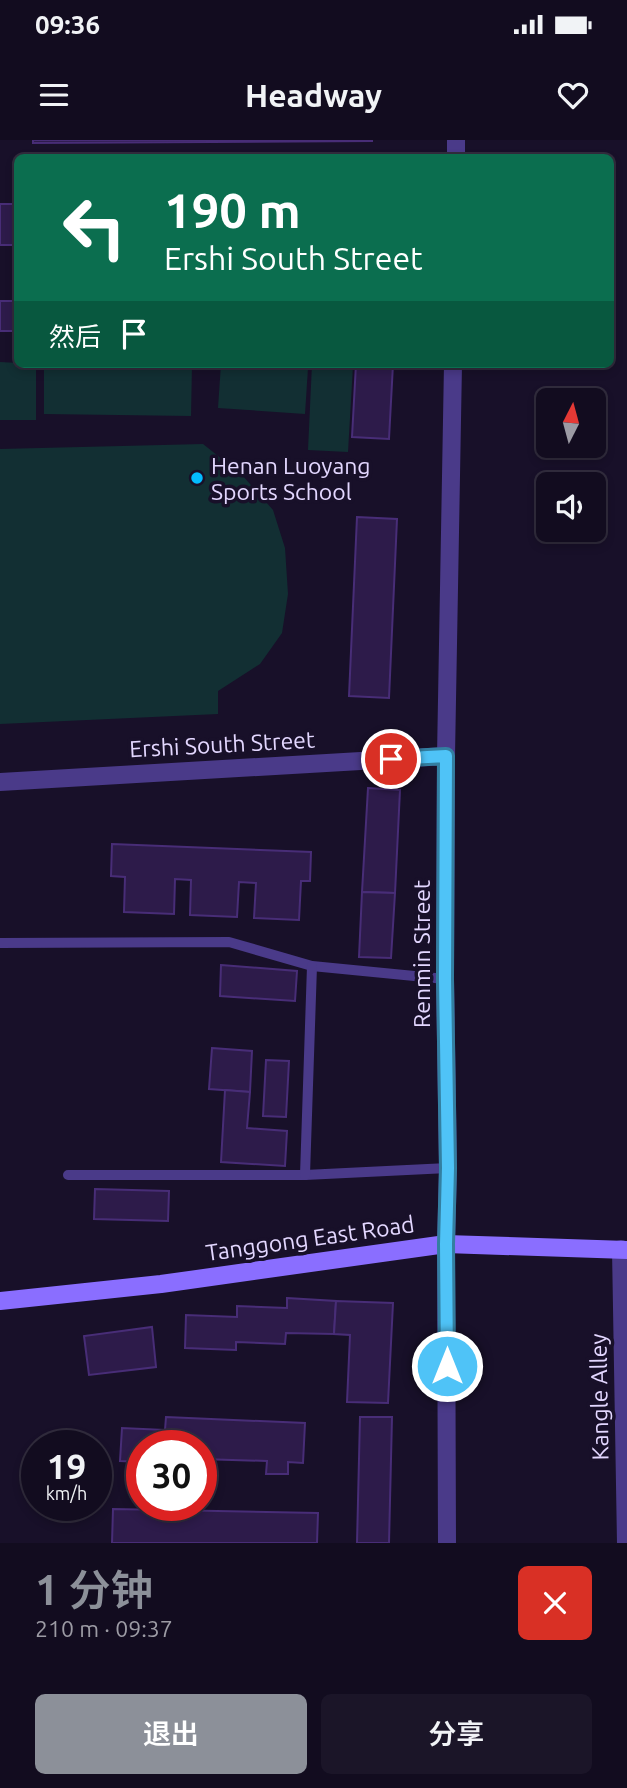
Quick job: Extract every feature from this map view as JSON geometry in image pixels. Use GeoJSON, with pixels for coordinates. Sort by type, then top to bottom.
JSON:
{"type":"FeatureCollection","features":[{"type":"Feature","properties":{"kind":"street","name":"Renmin Street"},"geometry":{"type":"LineString","coordinates":[[447,1543],[446,756],[453,368]]}},
{"type":"Feature","properties":{"kind":"street","name":"Ershi South Street"},"geometry":{"type":"LineString","coordinates":[[0,782],[446,756]]}},
{"type":"Feature","properties":{"kind":"street","name":"Tanggong East Road"},"geometry":{"type":"LineString","coordinates":[[0,1301],[161,1284],[446,1244],[624,1250]]}},
{"type":"Feature","properties":{"kind":"street","name":"Kangle Alley"},"geometry":{"type":"LineString","coordinates":[[624,1250],[625,1543]]}},
{"type":"Feature","properties":{"kind":"lane"},"geometry":{"type":"LineString","coordinates":[[0,943],[229,942],[312,966],[445,979]]}},
{"type":"Feature","properties":{"kind":"lane"},"geometry":{"type":"LineString","coordinates":[[305,1175],[312,966]]}},
{"type":"Feature","properties":{"kind":"lane"},"geometry":{"type":"LineString","coordinates":[[68,1175],[305,1175],[448,1168]]}},
{"type":"Feature","properties":{"kind":"green space"},"geometry":{"type":"Polygon","coordinates":[[[0,362],[14,363],[14,368],[36,368],[36,420],[0,420],[0,362]]]}},
{"type":"Feature","properties":{"kind":"green space"},"geometry":{"type":"Polygon","coordinates":[[[44,368],[192,368],[191,416],[44,414],[44,368]]]}},
{"type":"Feature","properties":{"kind":"green space"},"geometry":{"type":"Polygon","coordinates":[[[221,368],[308,368],[305,414],[218,408],[221,368]]]}},
{"type":"Feature","properties":{"kind":"green space"},"geometry":{"type":"Polygon","coordinates":[[[312,368],[353,368],[348,452],[308,450],[312,368]]]}},
{"type":"Feature","properties":{"kind":"green space"},"geometry":{"type":"Polygon","coordinates":[[[203,444],[242,475],[273,510],[285,548],[288,594],[282,633],[260,664],[218,691],[218,714],[0,724],[0,449],[203,444]]]}},
{"type":"Feature","properties":{"kind":"building"},"geometry":{"type":"Polygon","coordinates":[[[33,140],[372,140],[372,141],[33,143],[33,140]]]}},
{"type":"Feature","properties":{"kind":"building"},"geometry":{"type":"Polygon","coordinates":[[[0,204],[14,204],[14,245],[0,245],[0,204]]]}},
{"type":"Feature","properties":{"kind":"building"},"geometry":{"type":"Polygon","coordinates":[[[0,301],[14,301],[14,331],[0,331],[0,301]]]}},
{"type":"Feature","properties":{"kind":"building"},"geometry":{"type":"Polygon","coordinates":[[[356,368],[393,368],[389,439],[352,437],[356,368]]]}},
{"type":"Feature","properties":{"kind":"building"},"geometry":{"type":"Polygon","coordinates":[[[357,517],[397,519],[389,698],[349,696],[357,517]]]}},
{"type":"Feature","properties":{"kind":"building"},"geometry":{"type":"Polygon","coordinates":[[[368,788],[400,790],[395,893],[362,892],[368,788]]]}},
{"type":"Feature","properties":{"kind":"building"},"geometry":{"type":"Polygon","coordinates":[[[112,844],[311,852],[310,881],[301,881],[299,920],[254,918],[256,883],[239,882],[237,917],[190,915],[191,880],[175,879],[174,914],[124,912],[125,877],[111,876],[112,844]]]}},
{"type":"Feature","properties":{"kind":"building"},"geometry":{"type":"Polygon","coordinates":[[[362,892],[395,893],[391,958],[359,957],[362,892]]]}},
{"type":"Feature","properties":{"kind":"building"},"geometry":{"type":"Polygon","coordinates":[[[221,965],[297,971],[295,1001],[220,996],[221,965]]]}},
{"type":"Feature","properties":{"kind":"building"},"geometry":{"type":"Polygon","coordinates":[[[212,1048],[252,1051],[250,1092],[209,1089],[212,1048]]]}},
{"type":"Feature","properties":{"kind":"building"},"geometry":{"type":"Polygon","coordinates":[[[266,1060],[289,1061],[286,1117],[263,1116],[266,1060]]]}},
{"type":"Feature","properties":{"kind":"building"},"geometry":{"type":"Polygon","coordinates":[[[225,1090],[250,1092],[247,1128],[287,1131],[285,1166],[221,1162],[225,1090]]]}},
{"type":"Feature","properties":{"kind":"building"},"geometry":{"type":"Polygon","coordinates":[[[95,1189],[169,1191],[168,1221],[94,1219],[95,1189]]]}},
{"type":"Feature","properties":{"kind":"building"},"geometry":{"type":"Polygon","coordinates":[[[287,1298],[336,1301],[334,1334],[286,1333],[285,1344],[236,1342],[236,1350],[185,1348],[186,1315],[237,1317],[237,1306],[287,1308],[287,1298]]]}},
{"type":"Feature","properties":{"kind":"building"},"geometry":{"type":"Polygon","coordinates":[[[336,1301],[393,1303],[388,1403],[347,1402],[350,1335],[334,1334],[336,1301]]]}},
{"type":"Feature","properties":{"kind":"building"},"geometry":{"type":"Polygon","coordinates":[[[152,1327],[156,1367],[89,1375],[84,1336],[152,1327]]]}},
{"type":"Feature","properties":{"kind":"building"},"geometry":{"type":"Polygon","coordinates":[[[166,1417],[305,1423],[303,1463],[288,1462],[288,1474],[266,1474],[267,1461],[217,1459],[217,1430],[165,1430],[166,1417]]]}},
{"type":"Feature","properties":{"kind":"building"},"geometry":{"type":"Polygon","coordinates":[[[360,1417],[392,1417],[389,1543],[357,1543],[360,1417]]]}},
{"type":"Feature","properties":{"kind":"building"},"geometry":{"type":"Polygon","coordinates":[[[122,1428],[165,1430],[126,1430],[126,1461],[120,1461],[122,1428]]]}},
{"type":"Feature","properties":{"kind":"building"},"geometry":{"type":"Polygon","coordinates":[[[113,1509],[126,1509],[126,1521],[217,1521],[217,1511],[318,1513],[317,1543],[112,1543],[113,1509]]]}},
{"type":"Feature","properties":{"kind":"place","name":"Henan Luoyang Sports School"},"geometry":{"type":"Point","coordinates":[197,478]}},
{"type":"Feature","properties":{"kind":"route"},"geometry":{"type":"LineString","coordinates":[[391,759],[446,756],[447,1366]]}}]}
